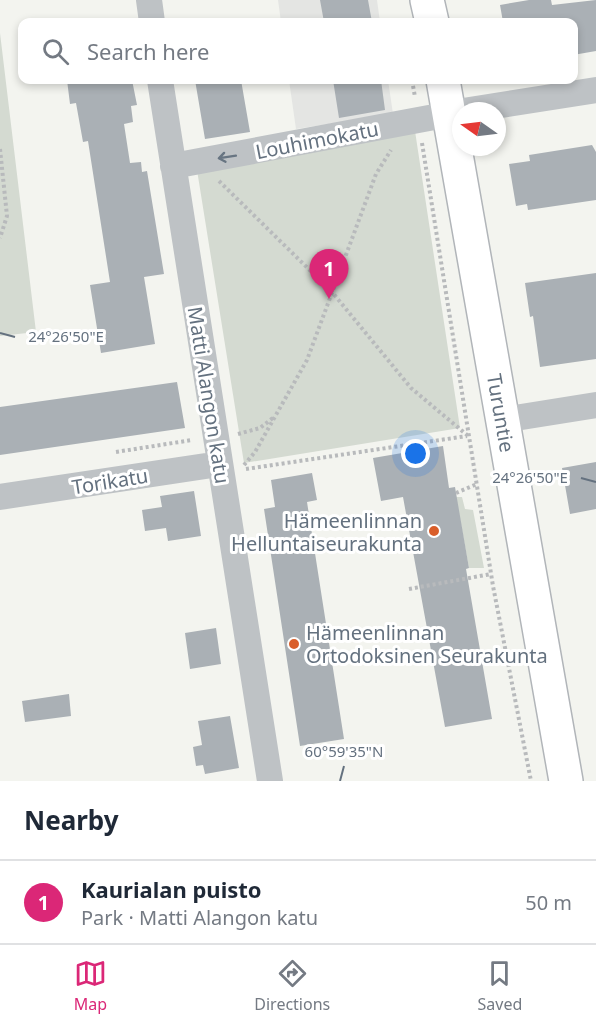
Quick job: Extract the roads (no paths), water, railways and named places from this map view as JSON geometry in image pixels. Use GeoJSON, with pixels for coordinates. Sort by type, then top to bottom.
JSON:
{"type":"FeatureCollection","features":[{"type":"Feature","properties":{"kind":"main road"},"geometry":{"type":"LineString","coordinates":[[427,0],[431,18]]}},
{"type":"Feature","properties":{"kind":"main road","name":"Turuntie"},"geometry":{"type":"LineString","coordinates":[[444,84],[566,781]]}},
{"type":"Feature","properties":{"kind":"street"},"geometry":{"type":"LineString","coordinates":[[149,0],[151,18]]}},
{"type":"Feature","properties":{"kind":"street","name":"Matti Alangon katu"},"geometry":{"type":"LineString","coordinates":[[161,84],[185,164],[230,467],[270,781]]}},
{"type":"Feature","properties":{"kind":"street","name":"Louhimokatu"},"geometry":{"type":"LineString","coordinates":[[185,164],[448,114],[596,90]]}},
{"type":"Feature","properties":{"kind":"street"},"geometry":{"type":"LineString","coordinates":[[503,420],[596,405]]}},
{"type":"Feature","properties":{"kind":"street","name":"Torikatu"},"geometry":{"type":"LineString","coordinates":[[0,496],[230,467]]}},
{"type":"Feature","properties":{"kind":"place","name":"Kaurialan puisto"},"geometry":{"type":"Point","coordinates":[329,299]}},
{"type":"Feature","properties":{"kind":"place","name":"Hämeenlinnan Helluntaiseurakunta"},"geometry":{"type":"Point","coordinates":[434,531]}},
{"type":"Feature","properties":{"kind":"place","name":"Hämeenlinnan Ortodoksinen Seurakunta"},"geometry":{"type":"Point","coordinates":[294,644]}}]}
